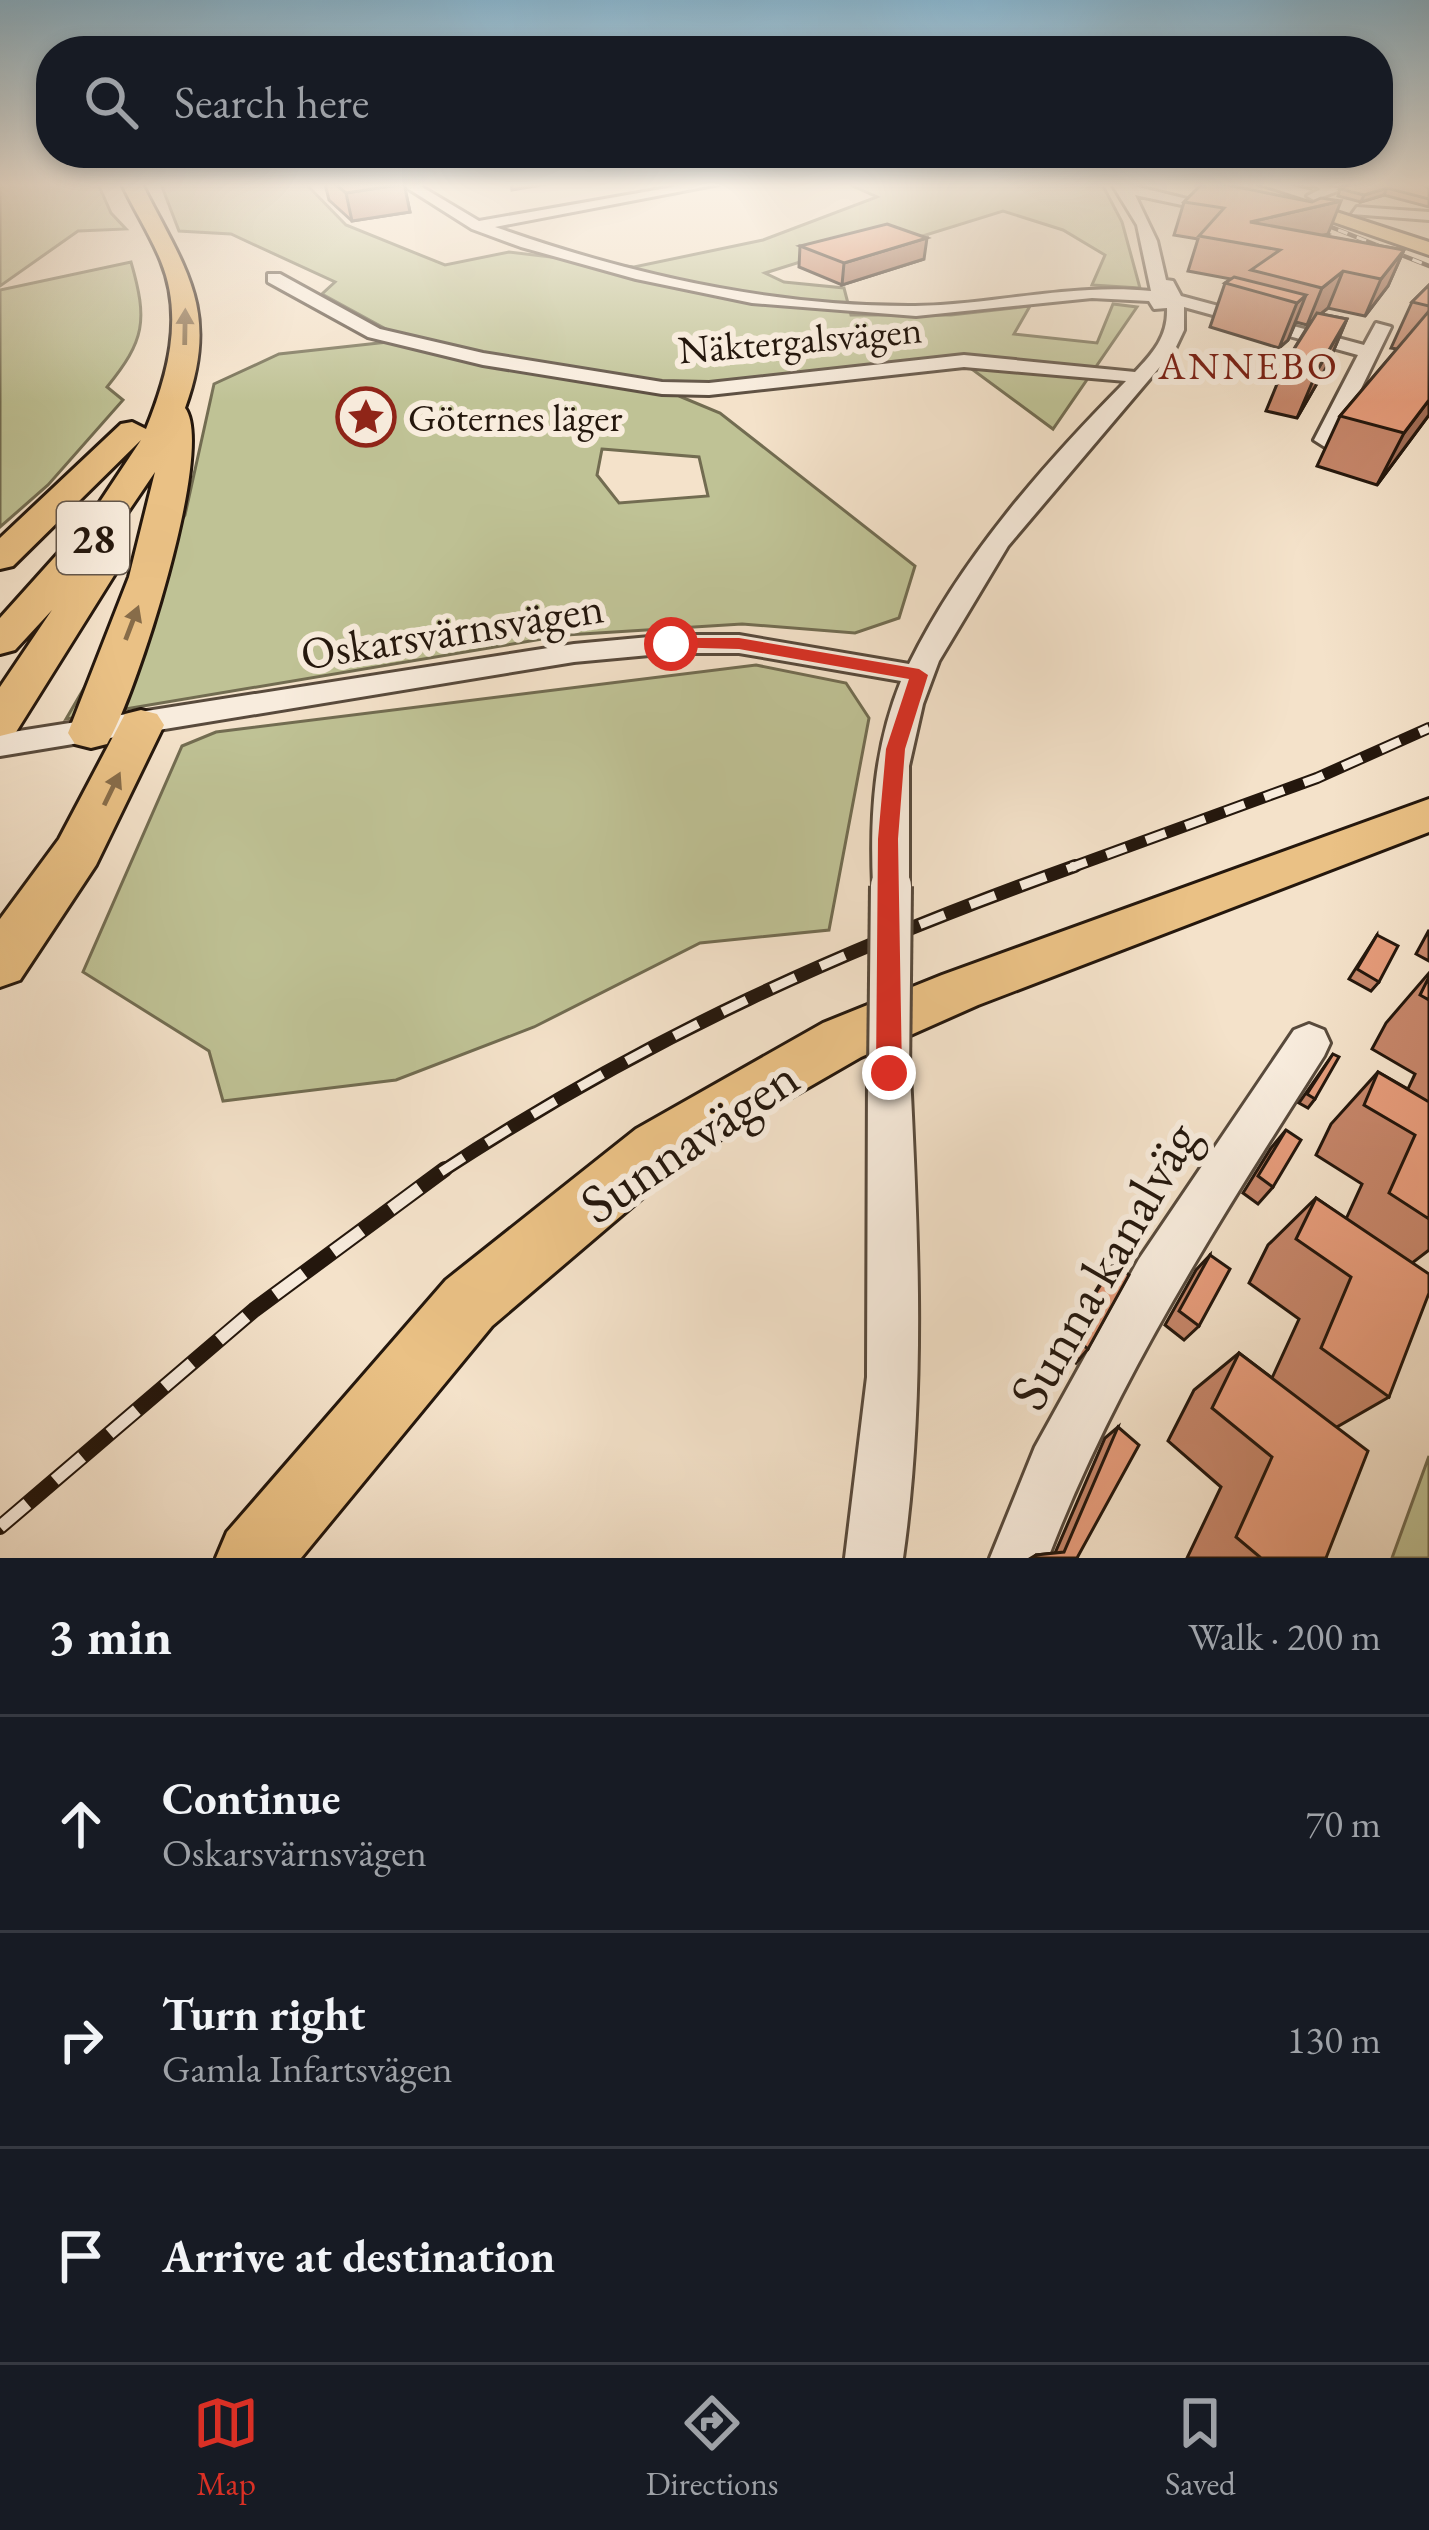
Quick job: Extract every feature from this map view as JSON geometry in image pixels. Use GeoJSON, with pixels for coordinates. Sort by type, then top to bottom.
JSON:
{"type":"FeatureCollection","features":[{"type":"Feature","properties":{"kind":"highway","name":"28"},"geometry":{"type":"LineString","coordinates":[[0,623],[95,499],[153,404],[162,321],[156,281],[145,257]]}},
{"type":"Feature","properties":{"kind":"highway","name":"28"},"geometry":{"type":"LineString","coordinates":[[0,640],[89,543],[185,343],[185,297],[170,257]]}},
{"type":"Feature","properties":{"kind":"highway"},"geometry":{"type":"LineString","coordinates":[[0,558],[153,404]]}},
{"type":"Feature","properties":{"kind":"highway"},"geometry":{"type":"LineString","coordinates":[[4,724],[119,535],[155,459],[153,404]]}},
{"type":"Feature","properties":{"kind":"highway"},"geometry":{"type":"LineString","coordinates":[[0,963],[79,851],[116,729],[176,461],[153,404]]}},
{"type":"Feature","properties":{"kind":"main road","name":"Sunnavägen"},"geometry":{"type":"LineString","coordinates":[[253,1558],[469,1303],[656,1149],[842,1040],[960,990],[1429,815]]}},
{"type":"Feature","properties":{"kind":"main road","name":"Sunnavägen"},"geometry":{"type":"LineString","coordinates":[[288,1558],[353,1438]]}},
{"type":"Feature","properties":{"kind":"street"},"geometry":{"type":"LineString","coordinates":[[579,257],[620,269],[845,309],[947,310],[1089,293],[1167,299],[1366,351]]}},
{"type":"Feature","properties":{"kind":"street"},"geometry":{"type":"LineString","coordinates":[[874,1558],[888,1483],[897,1332],[888,839],[895,749],[919,675],[983,562],[1170,343],[1176,323],[1151,257]]}},
{"type":"Feature","properties":{"kind":"street","name":"Näktergalsvägen"},"geometry":{"type":"LineString","coordinates":[[274,278],[341,319],[374,333],[483,359],[662,388],[729,387],[964,361],[1094,370],[1136,378]]}},
{"type":"Feature","properties":{"kind":"street"},"geometry":{"type":"LineString","coordinates":[[1324,440],[1382,327]]}},
{"type":"Feature","properties":{"kind":"street","name":"Oskarsvärnsvägen"},"geometry":{"type":"LineString","coordinates":[[4,724],[116,729],[574,653],[671,644],[739,644],[919,675]]}},
{"type":"Feature","properties":{"kind":"street","name":"Sunna kanalväg"},"geometry":{"type":"LineString","coordinates":[[1019,1558],[1055,1467],[1156,1276],[1309,1043]]}},
{"type":"Feature","properties":{"kind":"green space"},"geometry":{"type":"Polygon","coordinates":[[[0,257],[42,257],[0,286],[0,257]]]}},
{"type":"Feature","properties":{"kind":"green space"},"geometry":{"type":"Polygon","coordinates":[[[280,257],[424,257],[445,265],[486,257],[548,257],[634,267],[683,257],[817,257],[765,273],[784,282],[844,288],[851,315],[951,315],[1030,306],[1014,334],[1097,343],[1113,304],[1137,307],[1053,429],[965,364],[679,396],[720,413],[915,566],[899,618],[855,633],[742,624],[566,635],[66,719],[185,515],[214,384],[279,354],[406,340],[322,294],[335,282],[280,257]],[[602,449],[597,475],[619,503],[708,496],[699,457],[602,449]]]}},
{"type":"Feature","properties":{"kind":"green space"},"geometry":{"type":"Polygon","coordinates":[[[1104,257],[1131,257],[1140,288],[1092,285],[1104,257]]]}},
{"type":"Feature","properties":{"kind":"green space"},"geometry":{"type":"Polygon","coordinates":[[[131,262],[140,300],[140,329],[129,356],[107,387],[123,400],[48,485],[0,527],[0,290],[131,262]]]}},
{"type":"Feature","properties":{"kind":"green space"},"geometry":{"type":"Polygon","coordinates":[[[756,665],[846,683],[869,718],[829,930],[700,943],[534,1027],[396,1080],[223,1101],[209,1051],[83,972],[182,746],[216,732],[756,665]]]}},
{"type":"Feature","properties":{"kind":"green space"},"geometry":{"type":"Polygon","coordinates":[[[1429,1456],[1429,1558],[1392,1558],[1429,1456]]]}},
{"type":"Feature","properties":{"kind":"building"},"geometry":{"type":"Polygon","coordinates":[[[828,257],[865,257],[844,263],[828,257]]]}},
{"type":"Feature","properties":{"kind":"building"},"geometry":{"type":"Polygon","coordinates":[[[1270,257],[1399,257],[1381,279],[1343,271],[1322,288],[1251,270],[1270,257]]]}},
{"type":"Feature","properties":{"kind":"building"},"geometry":{"type":"Polygon","coordinates":[[[1234,277],[1306,295],[1297,303],[1225,283],[1234,277]]]}},
{"type":"Feature","properties":{"kind":"building"},"geometry":{"type":"Polygon","coordinates":[[[1429,285],[1429,306],[1412,302],[1429,285]]]}},
{"type":"Feature","properties":{"kind":"building"},"geometry":{"type":"Polygon","coordinates":[[[1429,311],[1429,400],[1404,433],[1340,416],[1429,311]]]}},
{"type":"Feature","properties":{"kind":"building"},"geometry":{"type":"Polygon","coordinates":[[[1317,313],[1347,319],[1318,369],[1286,362],[1317,313]]]}},
{"type":"Feature","properties":{"kind":"building"},"geometry":{"type":"Polygon","coordinates":[[[1377,935],[1398,946],[1379,982],[1357,969],[1377,935]]]}},
{"type":"Feature","properties":{"kind":"building"},"geometry":{"type":"Polygon","coordinates":[[[1429,977],[1429,1000],[1420,995],[1429,977]]]}},
{"type":"Feature","properties":{"kind":"building"},"geometry":{"type":"Polygon","coordinates":[[[1333,1054],[1339,1057],[1315,1099],[1307,1094],[1333,1054]]]}},
{"type":"Feature","properties":{"kind":"building"},"geometry":{"type":"Polygon","coordinates":[[[1378,1072],[1429,1102],[1429,1219],[1389,1193],[1415,1135],[1364,1105],[1378,1072]]]}},
{"type":"Feature","properties":{"kind":"building"},"geometry":{"type":"Polygon","coordinates":[[[1286,1130],[1301,1140],[1273,1187],[1258,1176],[1286,1130]]]}},
{"type":"Feature","properties":{"kind":"building"},"geometry":{"type":"Polygon","coordinates":[[[1316,1198],[1429,1274],[1429,1293],[1389,1397],[1321,1348],[1351,1277],[1296,1239],[1316,1198]]]}},
{"type":"Feature","properties":{"kind":"building"},"geometry":{"type":"Polygon","coordinates":[[[1210,1255],[1230,1269],[1199,1326],[1179,1311],[1210,1255]]]}},
{"type":"Feature","properties":{"kind":"building"},"geometry":{"type":"Polygon","coordinates":[[[1114,1263],[1129,1275],[1088,1349],[1070,1335],[1114,1263]]]}},
{"type":"Feature","properties":{"kind":"building"},"geometry":{"type":"Polygon","coordinates":[[[1239,1353],[1368,1451],[1326,1558],[1261,1558],[1236,1537],[1272,1457],[1212,1408],[1239,1353]]]}},
{"type":"Feature","properties":{"kind":"building"},"geometry":{"type":"Polygon","coordinates":[[[1118,1427],[1139,1445],[1077,1558],[1034,1558],[1064,1552],[1118,1427]]]}},
{"type":"Feature","properties":{"kind":"railway"},"geometry":{"type":"LineString","coordinates":[[1406,257],[1429,266]]}},
{"type":"Feature","properties":{"kind":"railway"},"geometry":{"type":"LineString","coordinates":[[1067,869],[1317,778],[1429,728]]}},
{"type":"Feature","properties":{"kind":"railway"},"geometry":{"type":"LineString","coordinates":[[441,1172],[595,1078],[749,999],[907,930],[1075,866]]}},
{"type":"Feature","properties":{"kind":"railway"},"geometry":{"type":"LineString","coordinates":[[0,1527],[254,1310],[445,1169]]}},
{"type":"Feature","properties":{"kind":"place","name":"Göternes läger"},"geometry":{"type":"Point","coordinates":[366,417]}},
{"type":"Feature","properties":{"kind":"district","name":"ANNEBO"},"geometry":{"type":"Point","coordinates":[1249,365]}},
{"type":"Feature","properties":{"kind":"route"},"geometry":{"type":"LineString","coordinates":[[671,644],[739,644],[919,675],[895,749],[888,839],[889,1073]]}}]}
